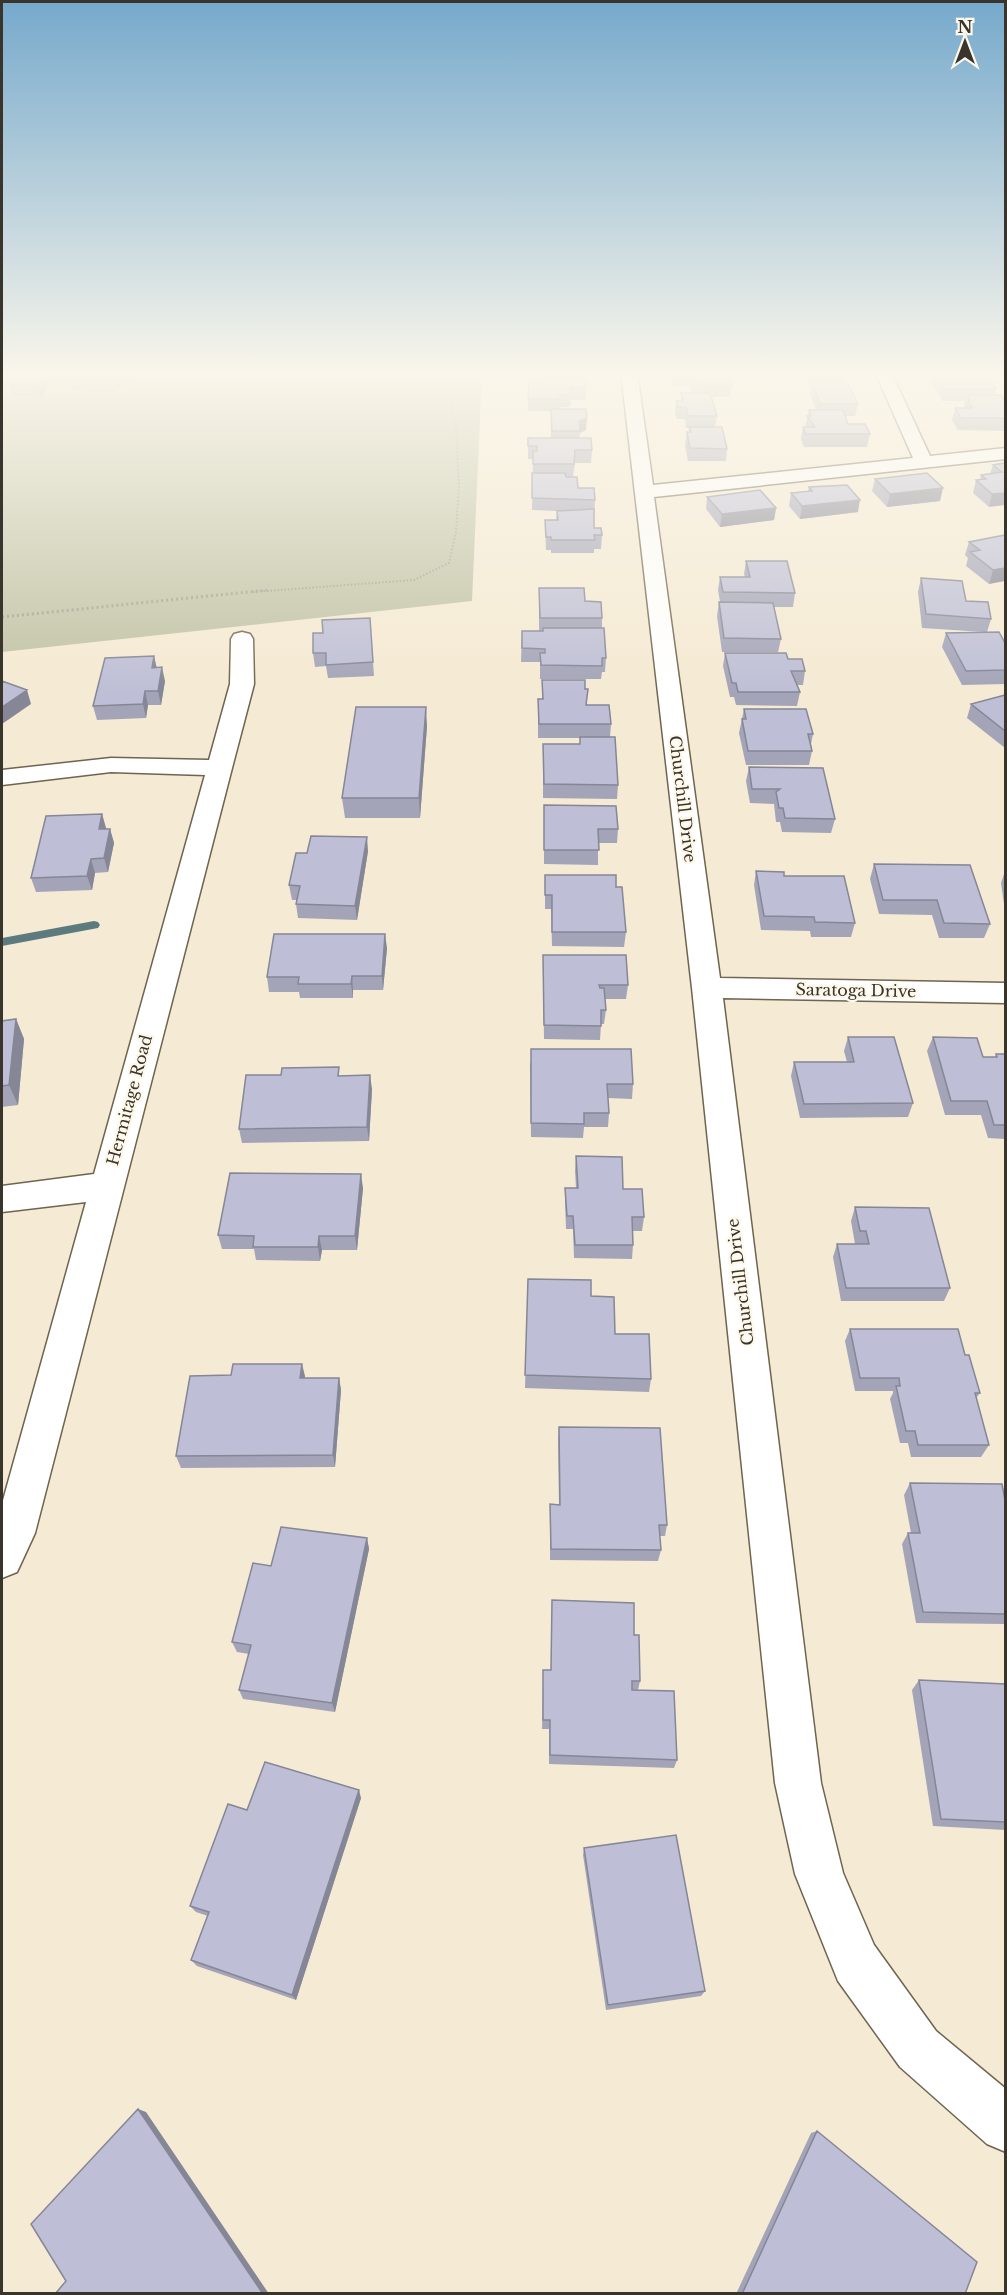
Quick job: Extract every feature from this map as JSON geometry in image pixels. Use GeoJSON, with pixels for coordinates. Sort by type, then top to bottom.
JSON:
{"type":"FeatureCollection","features":[{"type":"Feature","properties":{"kind":"street","name":"Churchill Drive"},"geometry":{"type":"LineString","coordinates":[[643,479],[706,988],[798,1783],[819,1874],[856,1963],[918,2049],[1005,2125]]}},
{"type":"Feature","properties":{"kind":"street"},"geometry":{"type":"LineString","coordinates":[[645,492],[765,479]]}},
{"type":"Feature","properties":{"kind":"street","name":"Hermitage Road"},"geometry":{"type":"LineString","coordinates":[[2,1558],[14,1533],[242,684],[242,639]]}},
{"type":"Feature","properties":{"kind":"street"},"geometry":{"type":"LineString","coordinates":[[2,777],[111,765],[220,768]]}},
{"type":"Feature","properties":{"kind":"street","name":"Saratoga Drive"},"geometry":{"type":"LineString","coordinates":[[706,988],[1005,993]]}},
{"type":"Feature","properties":{"kind":"street"},"geometry":{"type":"LineString","coordinates":[[2,1199],[106,1186]]}},
{"type":"Feature","properties":{"kind":"path"},"geometry":{"type":"LineString","coordinates":[[2,617],[280,589],[414,580],[449,563],[456,542],[459,512],[458,479]]}},
{"type":"Feature","properties":{"kind":"green space"},"geometry":{"type":"Polygon","coordinates":[[[2,479],[477,479],[472,601],[2,652],[2,479]]]}},
{"type":"Feature","properties":{"kind":"building"},"geometry":{"type":"Polygon","coordinates":[[[532,479],[577,479],[578,488],[594,488],[595,500],[532,498],[532,479]]]}},
{"type":"Feature","properties":{"kind":"building"},"geometry":{"type":"Polygon","coordinates":[[[875,479],[934,479],[943,488],[890,494],[875,479]]]}},
{"type":"Feature","properties":{"kind":"building"},"geometry":{"type":"Polygon","coordinates":[[[1005,479],[1005,493],[992,494],[976,480],[1005,479]]]}},
{"type":"Feature","properties":{"kind":"building"},"geometry":{"type":"Polygon","coordinates":[[[847,485],[860,500],[802,506],[791,493],[812,491],[809,487],[847,485]]]}},
{"type":"Feature","properties":{"kind":"building"},"geometry":{"type":"Polygon","coordinates":[[[760,490],[776,508],[722,514],[707,497],[760,490]]]}},
{"type":"Feature","properties":{"kind":"building"},"geometry":{"type":"Polygon","coordinates":[[[594,509],[594,528],[601,528],[602,535],[594,535],[595,540],[551,540],[551,537],[546,537],[545,520],[558,520],[557,511],[594,509]]]}},
{"type":"Feature","properties":{"kind":"building"},"geometry":{"type":"Polygon","coordinates":[[[1005,535],[1005,568],[993,570],[970,552],[980,550],[969,542],[1005,535]]]}},
{"type":"Feature","properties":{"kind":"building"},"geometry":{"type":"Polygon","coordinates":[[[746,561],[787,561],[795,593],[723,592],[720,577],[750,577],[746,561]]]}},
{"type":"Feature","properties":{"kind":"building"},"geometry":{"type":"Polygon","coordinates":[[[921,578],[962,581],[966,601],[988,602],[991,619],[926,614],[921,578]]]}},
{"type":"Feature","properties":{"kind":"building"},"geometry":{"type":"Polygon","coordinates":[[[539,588],[584,588],[585,601],[601,602],[602,618],[540,618],[539,588]]]}},
{"type":"Feature","properties":{"kind":"building"},"geometry":{"type":"Polygon","coordinates":[[[719,602],[773,603],[781,639],[724,638],[719,602]]]}},
{"type":"Feature","properties":{"kind":"building"},"geometry":{"type":"Polygon","coordinates":[[[370,618],[373,662],[326,665],[326,653],[313,653],[313,633],[323,633],[322,620],[370,618]]]}},
{"type":"Feature","properties":{"kind":"building"},"geometry":{"type":"Polygon","coordinates":[[[543,628],[604,628],[606,658],[602,658],[602,666],[541,665],[540,653],[545,653],[545,649],[522,648],[522,631],[543,631],[543,628]]]}},
{"type":"Feature","properties":{"kind":"building"},"geometry":{"type":"Polygon","coordinates":[[[999,632],[1005,643],[1005,670],[966,671],[946,633],[999,632]]]}},
{"type":"Feature","properties":{"kind":"building"},"geometry":{"type":"Polygon","coordinates":[[[725,653],[786,653],[788,659],[802,659],[805,671],[791,671],[800,692],[738,692],[736,683],[732,683],[725,653]]]}},
{"type":"Feature","properties":{"kind":"building"},"geometry":{"type":"Polygon","coordinates":[[[154,656],[152,668],[162,667],[158,691],[145,691],[143,704],[93,706],[105,658],[154,656]]]}},
{"type":"Feature","properties":{"kind":"building"},"geometry":{"type":"Polygon","coordinates":[[[542,680],[585,680],[585,689],[588,689],[586,705],[609,705],[611,724],[539,724],[538,699],[543,699],[542,680]]]}},
{"type":"Feature","properties":{"kind":"building"},"geometry":{"type":"Polygon","coordinates":[[[2,681],[27,690],[2,707],[2,681]]]}},
{"type":"Feature","properties":{"kind":"building"},"geometry":{"type":"Polygon","coordinates":[[[1005,695],[1005,731],[971,704],[1005,695]]]}},
{"type":"Feature","properties":{"kind":"building"},"geometry":{"type":"Polygon","coordinates":[[[356,707],[426,707],[419,798],[342,798],[356,707]]]}},
{"type":"Feature","properties":{"kind":"building"},"geometry":{"type":"Polygon","coordinates":[[[744,709],[806,709],[813,734],[808,734],[812,751],[748,751],[742,719],[746,719],[744,709]]]}},
{"type":"Feature","properties":{"kind":"building"},"geometry":{"type":"Polygon","coordinates":[[[580,737],[615,737],[618,785],[544,784],[543,744],[580,744],[580,737]]]}},
{"type":"Feature","properties":{"kind":"building"},"geometry":{"type":"Polygon","coordinates":[[[749,767],[823,768],[835,819],[785,818],[783,808],[779,808],[776,792],[780,789],[752,789],[749,767]]]}},
{"type":"Feature","properties":{"kind":"building"},"geometry":{"type":"Polygon","coordinates":[[[544,805],[616,806],[618,829],[598,829],[599,850],[544,850],[544,805]]]}},
{"type":"Feature","properties":{"kind":"building"},"geometry":{"type":"Polygon","coordinates":[[[102,814],[99,829],[110,829],[104,858],[91,859],[87,876],[31,878],[46,816],[102,814]]]}},
{"type":"Feature","properties":{"kind":"building"},"geometry":{"type":"Polygon","coordinates":[[[311,836],[367,837],[355,906],[296,904],[300,886],[289,885],[296,853],[307,853],[311,836]]]}},
{"type":"Feature","properties":{"kind":"building"},"geometry":{"type":"Polygon","coordinates":[[[874,864],[970,865],[990,924],[944,923],[937,900],[883,900],[874,864]]]}},
{"type":"Feature","properties":{"kind":"building"},"geometry":{"type":"Polygon","coordinates":[[[756,871],[784,872],[784,876],[844,876],[855,923],[815,922],[814,917],[764,916],[756,871]]]}},
{"type":"Feature","properties":{"kind":"building"},"geometry":{"type":"Polygon","coordinates":[[[545,875],[616,875],[616,887],[622,887],[626,932],[552,932],[552,895],[545,895],[545,875]]]}},
{"type":"Feature","properties":{"kind":"building"},"geometry":{"type":"Polygon","coordinates":[[[274,934],[385,934],[382,976],[352,976],[351,984],[298,984],[299,977],[267,977],[274,934]]]}},
{"type":"Feature","properties":{"kind":"building"},"geometry":{"type":"Polygon","coordinates":[[[543,955],[626,955],[628,985],[599,985],[600,988],[604,988],[606,1010],[601,1010],[601,1026],[544,1025],[543,955]]]}},
{"type":"Feature","properties":{"kind":"building"},"geometry":{"type":"Polygon","coordinates":[[[16,1019],[9,1085],[2,1086],[2,1021],[16,1019]]]}},
{"type":"Feature","properties":{"kind":"building"},"geometry":{"type":"Polygon","coordinates":[[[848,1037],[894,1037],[913,1103],[804,1104],[794,1062],[854,1062],[848,1037]]]}},
{"type":"Feature","properties":{"kind":"building"},"geometry":{"type":"Polygon","coordinates":[[[933,1037],[977,1038],[983,1057],[997,1057],[996,1054],[1005,1054],[1005,1125],[994,1125],[987,1101],[951,1101],[933,1037]]]}},
{"type":"Feature","properties":{"kind":"building"},"geometry":{"type":"Polygon","coordinates":[[[531,1049],[631,1049],[633,1084],[607,1084],[609,1113],[584,1113],[584,1124],[531,1123],[531,1049]]]}},
{"type":"Feature","properties":{"kind":"building"},"geometry":{"type":"Polygon","coordinates":[[[339,1067],[338,1076],[370,1075],[367,1127],[239,1129],[246,1075],[281,1075],[282,1068],[339,1067]]]}},
{"type":"Feature","properties":{"kind":"building"},"geometry":{"type":"Polygon","coordinates":[[[576,1156],[622,1157],[623,1189],[642,1189],[644,1217],[632,1217],[633,1245],[575,1245],[573,1216],[567,1216],[565,1188],[578,1188],[576,1156]]]}},
{"type":"Feature","properties":{"kind":"building"},"geometry":{"type":"Polygon","coordinates":[[[230,1173],[361,1174],[355,1236],[319,1236],[318,1247],[253,1247],[254,1236],[218,1235],[230,1173]]]}},
{"type":"Feature","properties":{"kind":"building"},"geometry":{"type":"Polygon","coordinates":[[[855,1207],[929,1208],[950,1288],[846,1288],[837,1244],[869,1244],[866,1231],[860,1231],[855,1207]]]}},
{"type":"Feature","properties":{"kind":"building"},"geometry":{"type":"Polygon","coordinates":[[[528,1279],[591,1280],[591,1296],[614,1297],[615,1334],[649,1334],[651,1379],[525,1375],[528,1279]]]}},
{"type":"Feature","properties":{"kind":"building"},"geometry":{"type":"Polygon","coordinates":[[[850,1329],[958,1329],[965,1355],[969,1355],[980,1393],[975,1393],[989,1445],[918,1445],[915,1431],[906,1431],[896,1386],[900,1386],[899,1378],[860,1378],[850,1329]]]}},
{"type":"Feature","properties":{"kind":"building"},"geometry":{"type":"Polygon","coordinates":[[[233,1364],[302,1364],[300,1378],[339,1378],[333,1455],[176,1456],[190,1376],[231,1375],[233,1364]]]}},
{"type":"Feature","properties":{"kind":"building"},"geometry":{"type":"Polygon","coordinates":[[[559,1427],[660,1428],[667,1525],[659,1525],[661,1550],[551,1549],[550,1504],[560,1505],[559,1427]]]}},
{"type":"Feature","properties":{"kind":"building"},"geometry":{"type":"Polygon","coordinates":[[[910,1483],[1002,1484],[1005,1500],[1005,1614],[923,1612],[908,1533],[920,1533],[910,1483]]]}},
{"type":"Feature","properties":{"kind":"building"},"geometry":{"type":"Polygon","coordinates":[[[281,1527],[367,1538],[332,1703],[239,1690],[251,1645],[232,1642],[253,1563],[271,1566],[281,1527]]]}},
{"type":"Feature","properties":{"kind":"building"},"geometry":{"type":"Polygon","coordinates":[[[552,1600],[634,1603],[634,1635],[639,1635],[640,1681],[632,1681],[632,1690],[674,1691],[677,1760],[550,1755],[550,1720],[543,1720],[543,1670],[551,1670],[552,1600]]]}},
{"type":"Feature","properties":{"kind":"building"},"geometry":{"type":"Polygon","coordinates":[[[919,1680],[1005,1684],[1005,1822],[941,1819],[919,1680]]]}},
{"type":"Feature","properties":{"kind":"building"},"geometry":{"type":"Polygon","coordinates":[[[265,1762],[359,1790],[292,1995],[191,1960],[209,1912],[190,1906],[228,1804],[247,1810],[265,1762]]]}},
{"type":"Feature","properties":{"kind":"building"},"geometry":{"type":"Polygon","coordinates":[[[676,1835],[705,1991],[608,2005],[584,1848],[676,1835]]]}},
{"type":"Feature","properties":{"kind":"building"},"geometry":{"type":"Polygon","coordinates":[[[138,2109],[263,2294],[55,2294],[66,2281],[31,2224],[138,2109]]]}},
{"type":"Feature","properties":{"kind":"building"},"geometry":{"type":"Polygon","coordinates":[[[817,2131],[977,2262],[965,2294],[742,2294],[817,2131]]]}},
{"type":"Feature","properties":{"kind":"waterway"},"geometry":{"type":"LineString","coordinates":[[2,942],[94,925]]}}]}
